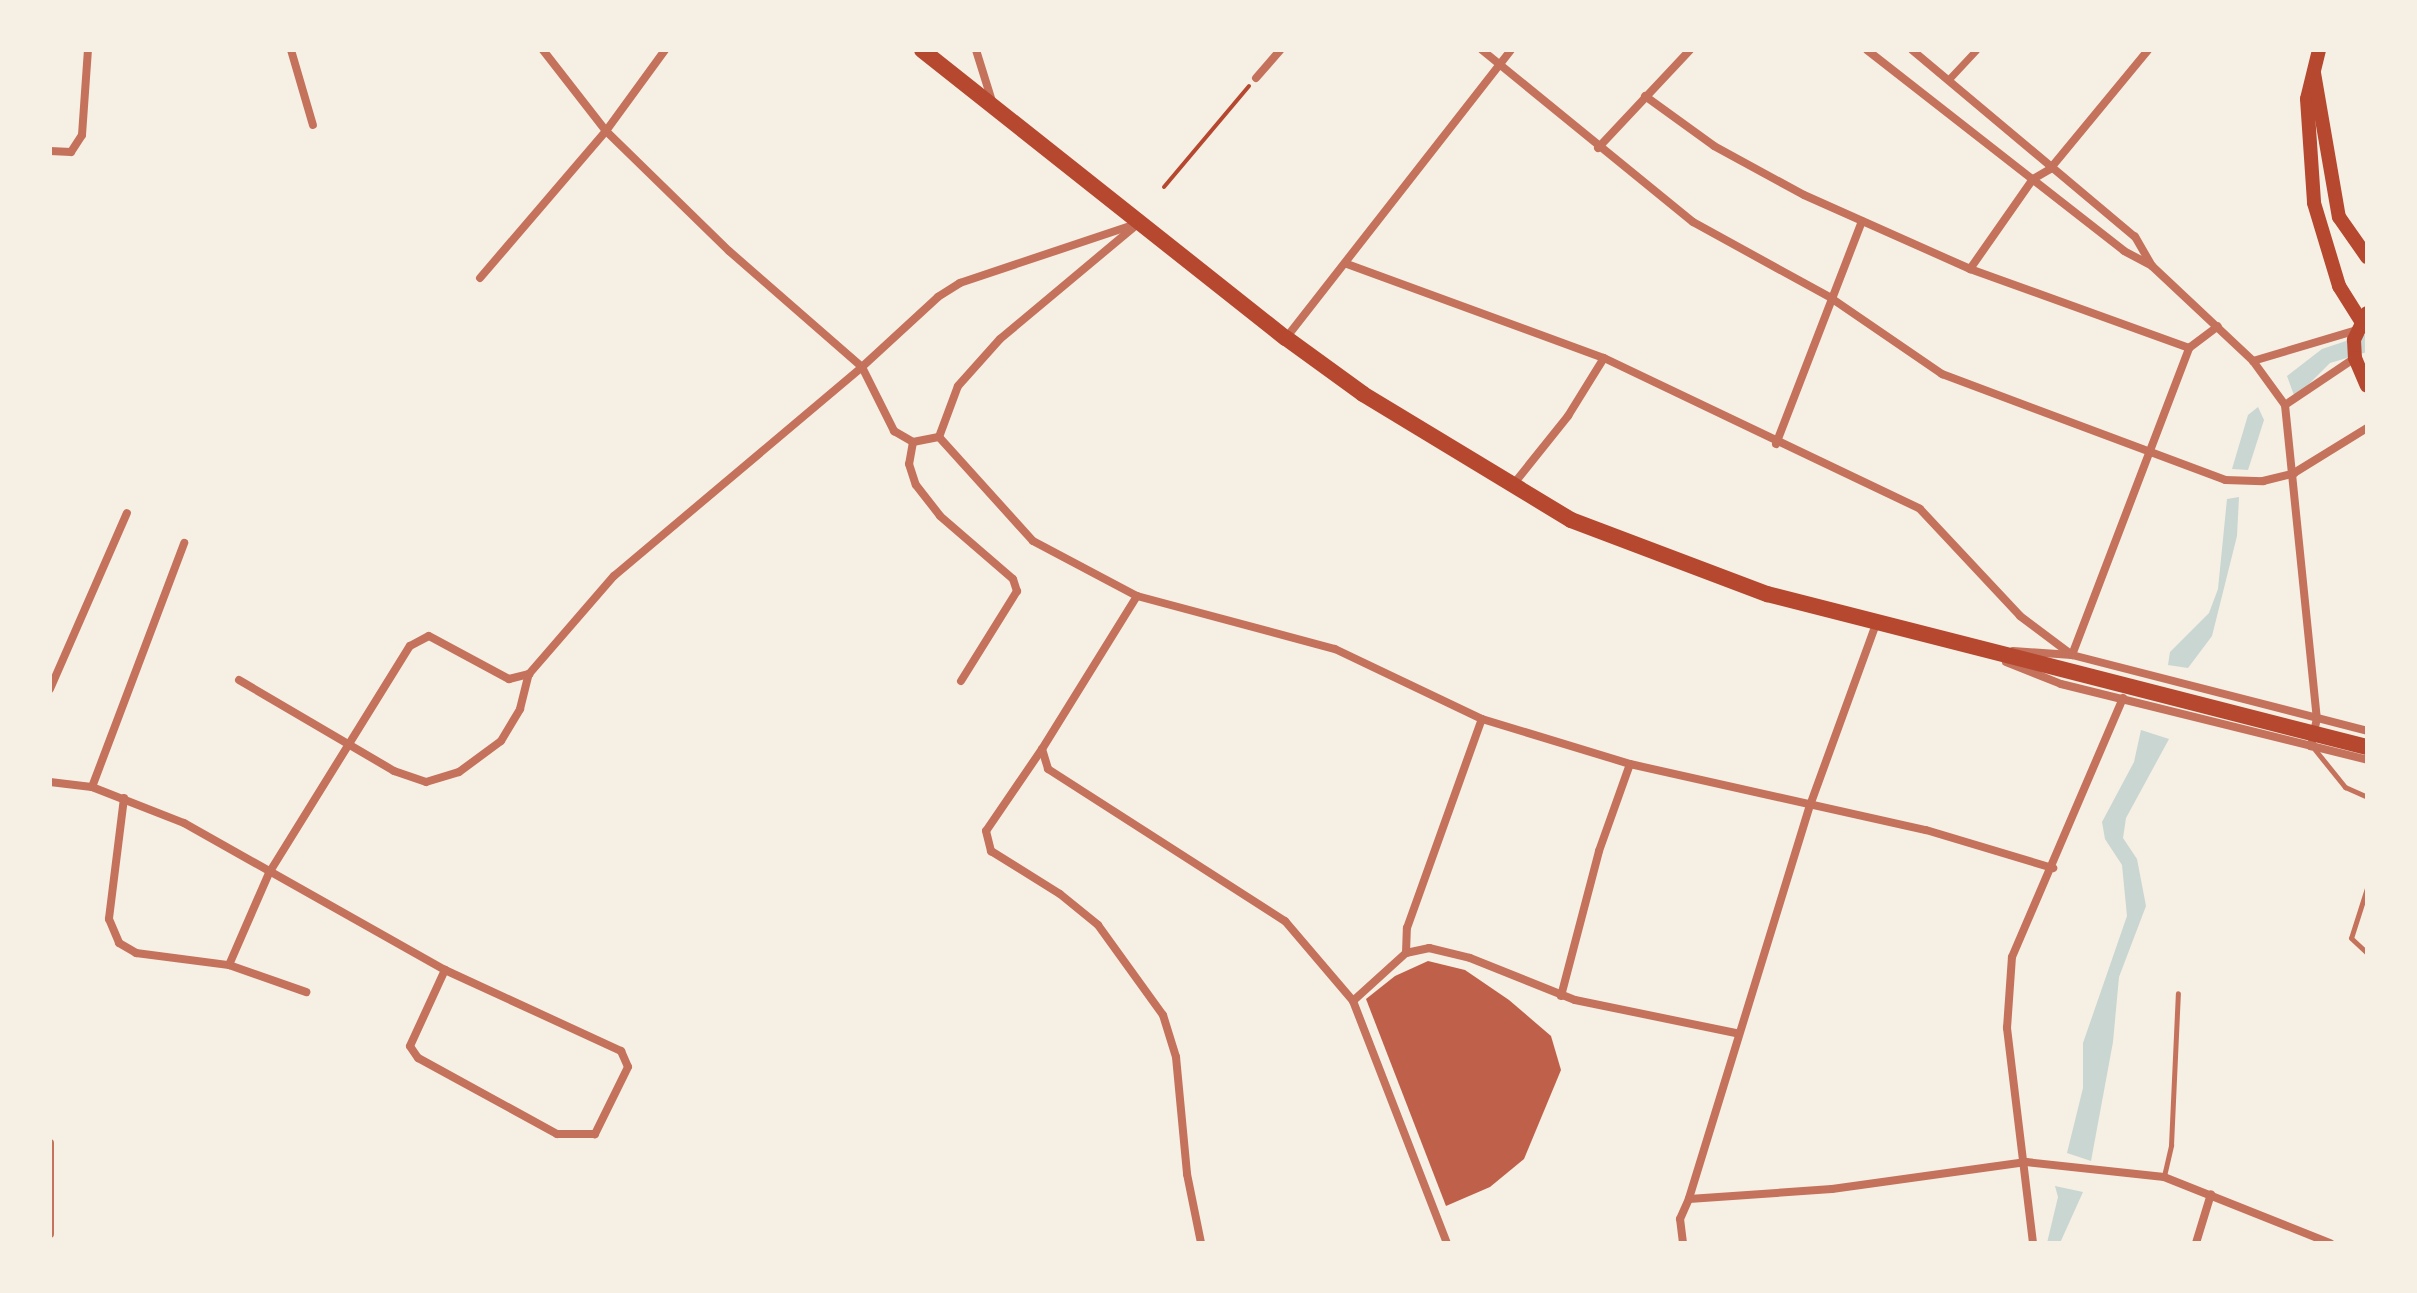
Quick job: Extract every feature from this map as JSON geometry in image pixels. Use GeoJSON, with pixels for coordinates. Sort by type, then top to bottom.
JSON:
{"type":"FeatureCollection","features":[{"type":"Feature","properties":{"kind":"main road"},"geometry":{"type":"LineString","coordinates":[[922,50],[1286,338],[1512,487],[1571,520],[1669,561],[1876,624],[2367,747]]}},
{"type":"Feature","properties":{"kind":"main road"},"geometry":{"type":"LineString","coordinates":[[2319,50],[2307,99],[2314,203],[2339,286],[2361,321],[2355,358],[2367,386]]}},
{"type":"Feature","properties":{"kind":"main road"},"geometry":{"type":"LineString","coordinates":[[2314,73],[2339,217],[2367,257]]}},
{"type":"Feature","properties":{"kind":"street"},"geometry":{"type":"LineString","coordinates":[[50,151],[71,152],[82,135],[88,50]]}},
{"type":"Feature","properties":{"kind":"street"},"geometry":{"type":"LineString","coordinates":[[291,50],[313,125]]}},
{"type":"Feature","properties":{"kind":"street"},"geometry":{"type":"LineString","coordinates":[[543,50],[606,131],[729,251],[862,367],[894,431],[913,442],[939,437]]}},
{"type":"Feature","properties":{"kind":"street"},"geometry":{"type":"LineString","coordinates":[[480,278],[606,131],[665,50]]}},
{"type":"Feature","properties":{"kind":"street"},"geometry":{"type":"LineString","coordinates":[[976,50],[994,109]]}},
{"type":"Feature","properties":{"kind":"street"},"geometry":{"type":"LineString","coordinates":[[1256,78],[1280,50]]}},
{"type":"Feature","properties":{"kind":"street"},"geometry":{"type":"LineString","coordinates":[[1482,50],[1497,67],[1693,222],[1831,298],[1942,374],[2225,480],[2263,481],[2294,473],[2367,428]]}},
{"type":"Feature","properties":{"kind":"street"},"geometry":{"type":"LineString","coordinates":[[1286,338],[1347,264],[1511,50]]}},
{"type":"Feature","properties":{"kind":"street"},"geometry":{"type":"LineString","coordinates":[[1598,148],[1690,50]]}},
{"type":"Feature","properties":{"kind":"street"},"geometry":{"type":"LineString","coordinates":[[1867,50],[2124,251],[2152,266],[2253,361],[2285,405],[2317,718],[2311,746]]}},
{"type":"Feature","properties":{"kind":"street"},"geometry":{"type":"LineString","coordinates":[[1912,50],[2050,169],[2135,237],[2152,266]]}},
{"type":"Feature","properties":{"kind":"street"},"geometry":{"type":"LineString","coordinates":[[1948,80],[1976,50]]}},
{"type":"Feature","properties":{"kind":"street"},"geometry":{"type":"LineString","coordinates":[[1970,269],[2033,179],[2050,169],[2148,50]]}},
{"type":"Feature","properties":{"kind":"street"},"geometry":{"type":"LineString","coordinates":[[1645,96],[1714,146],[1862,221],[1970,269],[2189,348]]}},
{"type":"Feature","properties":{"kind":"street"},"geometry":{"type":"LineString","coordinates":[[1776,444],[1862,221]]}},
{"type":"Feature","properties":{"kind":"street"},"geometry":{"type":"LineString","coordinates":[[239,680],[347,744],[426,782],[459,772],[501,741],[520,709],[529,674],[614,576],[862,367],[938,297],[960,283],[1139,223]]}},
{"type":"Feature","properties":{"kind":"street"},"geometry":{"type":"LineString","coordinates":[[939,437],[958,386],[1000,339],[1139,223]]}},
{"type":"Feature","properties":{"kind":"street"},"geometry":{"type":"LineString","coordinates":[[1347,264],[1604,358],[1776,444],[1920,509],[2020,616],[2072,655]]}},
{"type":"Feature","properties":{"kind":"street"},"geometry":{"type":"LineString","coordinates":[[2253,361],[2361,321]]}},
{"type":"Feature","properties":{"kind":"street"},"geometry":{"type":"LineString","coordinates":[[2072,655],[2189,348],[2218,326]]}},
{"type":"Feature","properties":{"kind":"street"},"geometry":{"type":"LineString","coordinates":[[1512,487],[1568,416],[1604,358]]}},
{"type":"Feature","properties":{"kind":"street"},"geometry":{"type":"LineString","coordinates":[[2285,405],[2355,358]]}},
{"type":"Feature","properties":{"kind":"street"},"geometry":{"type":"LineString","coordinates":[[939,437],[1033,541],[1137,596],[1335,649],[1482,719],[1630,764],[1926,830],[2053,868]]}},
{"type":"Feature","properties":{"kind":"street"},"geometry":{"type":"LineString","coordinates":[[913,442],[909,464],[916,485],[940,516],[1013,579],[1017,591],[961,681]]}},
{"type":"Feature","properties":{"kind":"street"},"geometry":{"type":"LineString","coordinates":[[50,689],[127,513]]}},
{"type":"Feature","properties":{"kind":"street"},"geometry":{"type":"LineString","coordinates":[[92,787],[184,543]]}},
{"type":"Feature","properties":{"kind":"street"},"geometry":{"type":"LineString","coordinates":[[1137,596],[1042,749],[986,831],[991,851],[1060,894],[1098,925],[1163,1015],[1176,1057],[1187,1174],[1201,1243]]}},
{"type":"Feature","properties":{"kind":"street"},"geometry":{"type":"LineString","coordinates":[[1683,1243],[1680,1219],[1689,1199],[1736,1033],[1810,805],[1876,624]]}},
{"type":"Feature","properties":{"kind":"street"},"geometry":{"type":"LineString","coordinates":[[229,965],[269,873],[347,744],[416,640],[440,639],[509,679],[529,674]]}},
{"type":"Feature","properties":{"kind":"street"},"geometry":{"type":"LineString","coordinates":[[1968,647],[2072,655],[2367,731]]}},
{"type":"Feature","properties":{"kind":"street"},"geometry":{"type":"LineString","coordinates":[[1968,647],[2061,684],[2367,760]]}},
{"type":"Feature","properties":{"kind":"street"},"geometry":{"type":"LineString","coordinates":[[2033,1243],[2026,1162],[2007,1028],[2007,991],[2012,957],[2053,868],[2123,698]]}},
{"type":"Feature","properties":{"kind":"street"},"geometry":{"type":"LineString","coordinates":[[1406,953],[1407,928],[1482,719]]}},
{"type":"Feature","properties":{"kind":"street"},"geometry":{"type":"LineString","coordinates":[[1042,749],[1055,777],[1175,847],[1285,921],[1353,1001],[1447,1243]]}},
{"type":"Feature","properties":{"kind":"street"},"geometry":{"type":"LineString","coordinates":[[1561,996],[1599,851],[1630,764]]}},
{"type":"Feature","properties":{"kind":"street"},"geometry":{"type":"LineString","coordinates":[[50,782],[92,787],[184,823],[445,970],[621,1051],[628,1067],[595,1134],[557,1134],[418,1058],[410,1046],[445,970]]}},
{"type":"Feature","properties":{"kind":"street"},"geometry":{"type":"LineString","coordinates":[[124,798],[109,919],[119,943],[136,953],[229,965],[306,992]]}},
{"type":"Feature","properties":{"kind":"street"},"geometry":{"type":"LineString","coordinates":[[1353,1001],[1406,953],[1429,948],[1470,958],[1561,996],[1736,1033]]}},
{"type":"Feature","properties":{"kind":"street"},"geometry":{"type":"LineString","coordinates":[[50,1143],[50,1234]]}},
{"type":"Feature","properties":{"kind":"street"},"geometry":{"type":"LineString","coordinates":[[1689,1199],[1832,1189],[2026,1162],[2164,1177],[2330,1243]]}},
{"type":"Feature","properties":{"kind":"street"},"geometry":{"type":"LineString","coordinates":[[2196,1243],[2211,1194]]}},
{"type":"Feature","properties":{"kind":"lane"},"geometry":{"type":"LineString","coordinates":[[2311,746],[2345,787],[2367,797]]}},
{"type":"Feature","properties":{"kind":"lane"},"geometry":{"type":"LineString","coordinates":[[2367,888],[2351,938],[2367,953]]}},
{"type":"Feature","properties":{"kind":"lane"},"geometry":{"type":"LineString","coordinates":[[2164,1177],[2171,1145],[2178,993]]}},
{"type":"Feature","properties":{"kind":"path"},"geometry":{"type":"LineString","coordinates":[[1164,187],[1256,78]]}},
{"type":"Feature","properties":{"kind":"shaded area"},"geometry":{"type":"Polygon","coordinates":[[[2367,334],[2367,352],[2330,363],[2295,398],[2287,376],[2322,349],[2367,334]]]}},
{"type":"Feature","properties":{"kind":"shaded area"},"geometry":{"type":"Polygon","coordinates":[[[2258,407],[2264,420],[2248,470],[2232,469],[2248,415],[2258,407]]]}},
{"type":"Feature","properties":{"kind":"shaded area"},"geometry":{"type":"Polygon","coordinates":[[[2239,497],[2237,536],[2212,636],[2188,668],[2168,665],[2170,652],[2209,613],[2218,589],[2227,499],[2239,497]]]}},
{"type":"Feature","properties":{"kind":"shaded area"},"geometry":{"type":"Polygon","coordinates":[[[2141,730],[2169,739],[2126,818],[2123,838],[2137,859],[2146,906],[2119,977],[2113,1042],[2091,1161],[2067,1153],[2083,1088],[2083,1043],[2127,916],[2122,865],[2105,839],[2102,822],[2134,762],[2141,730]]]}},
{"type":"Feature","properties":{"kind":"shaded area"},"geometry":{"type":"Polygon","coordinates":[[[2055,1186],[2083,1192],[2060,1243],[2047,1243],[2058,1197],[2055,1186]]]}},
{"type":"Feature","properties":{"kind":"building"},"geometry":{"type":"Polygon","coordinates":[[[1428,961],[1465,970],[1509,1000],[1551,1036],[1561,1070],[1524,1159],[1490,1187],[1446,1206],[1366,999],[1395,976],[1428,961]]]}}]}
